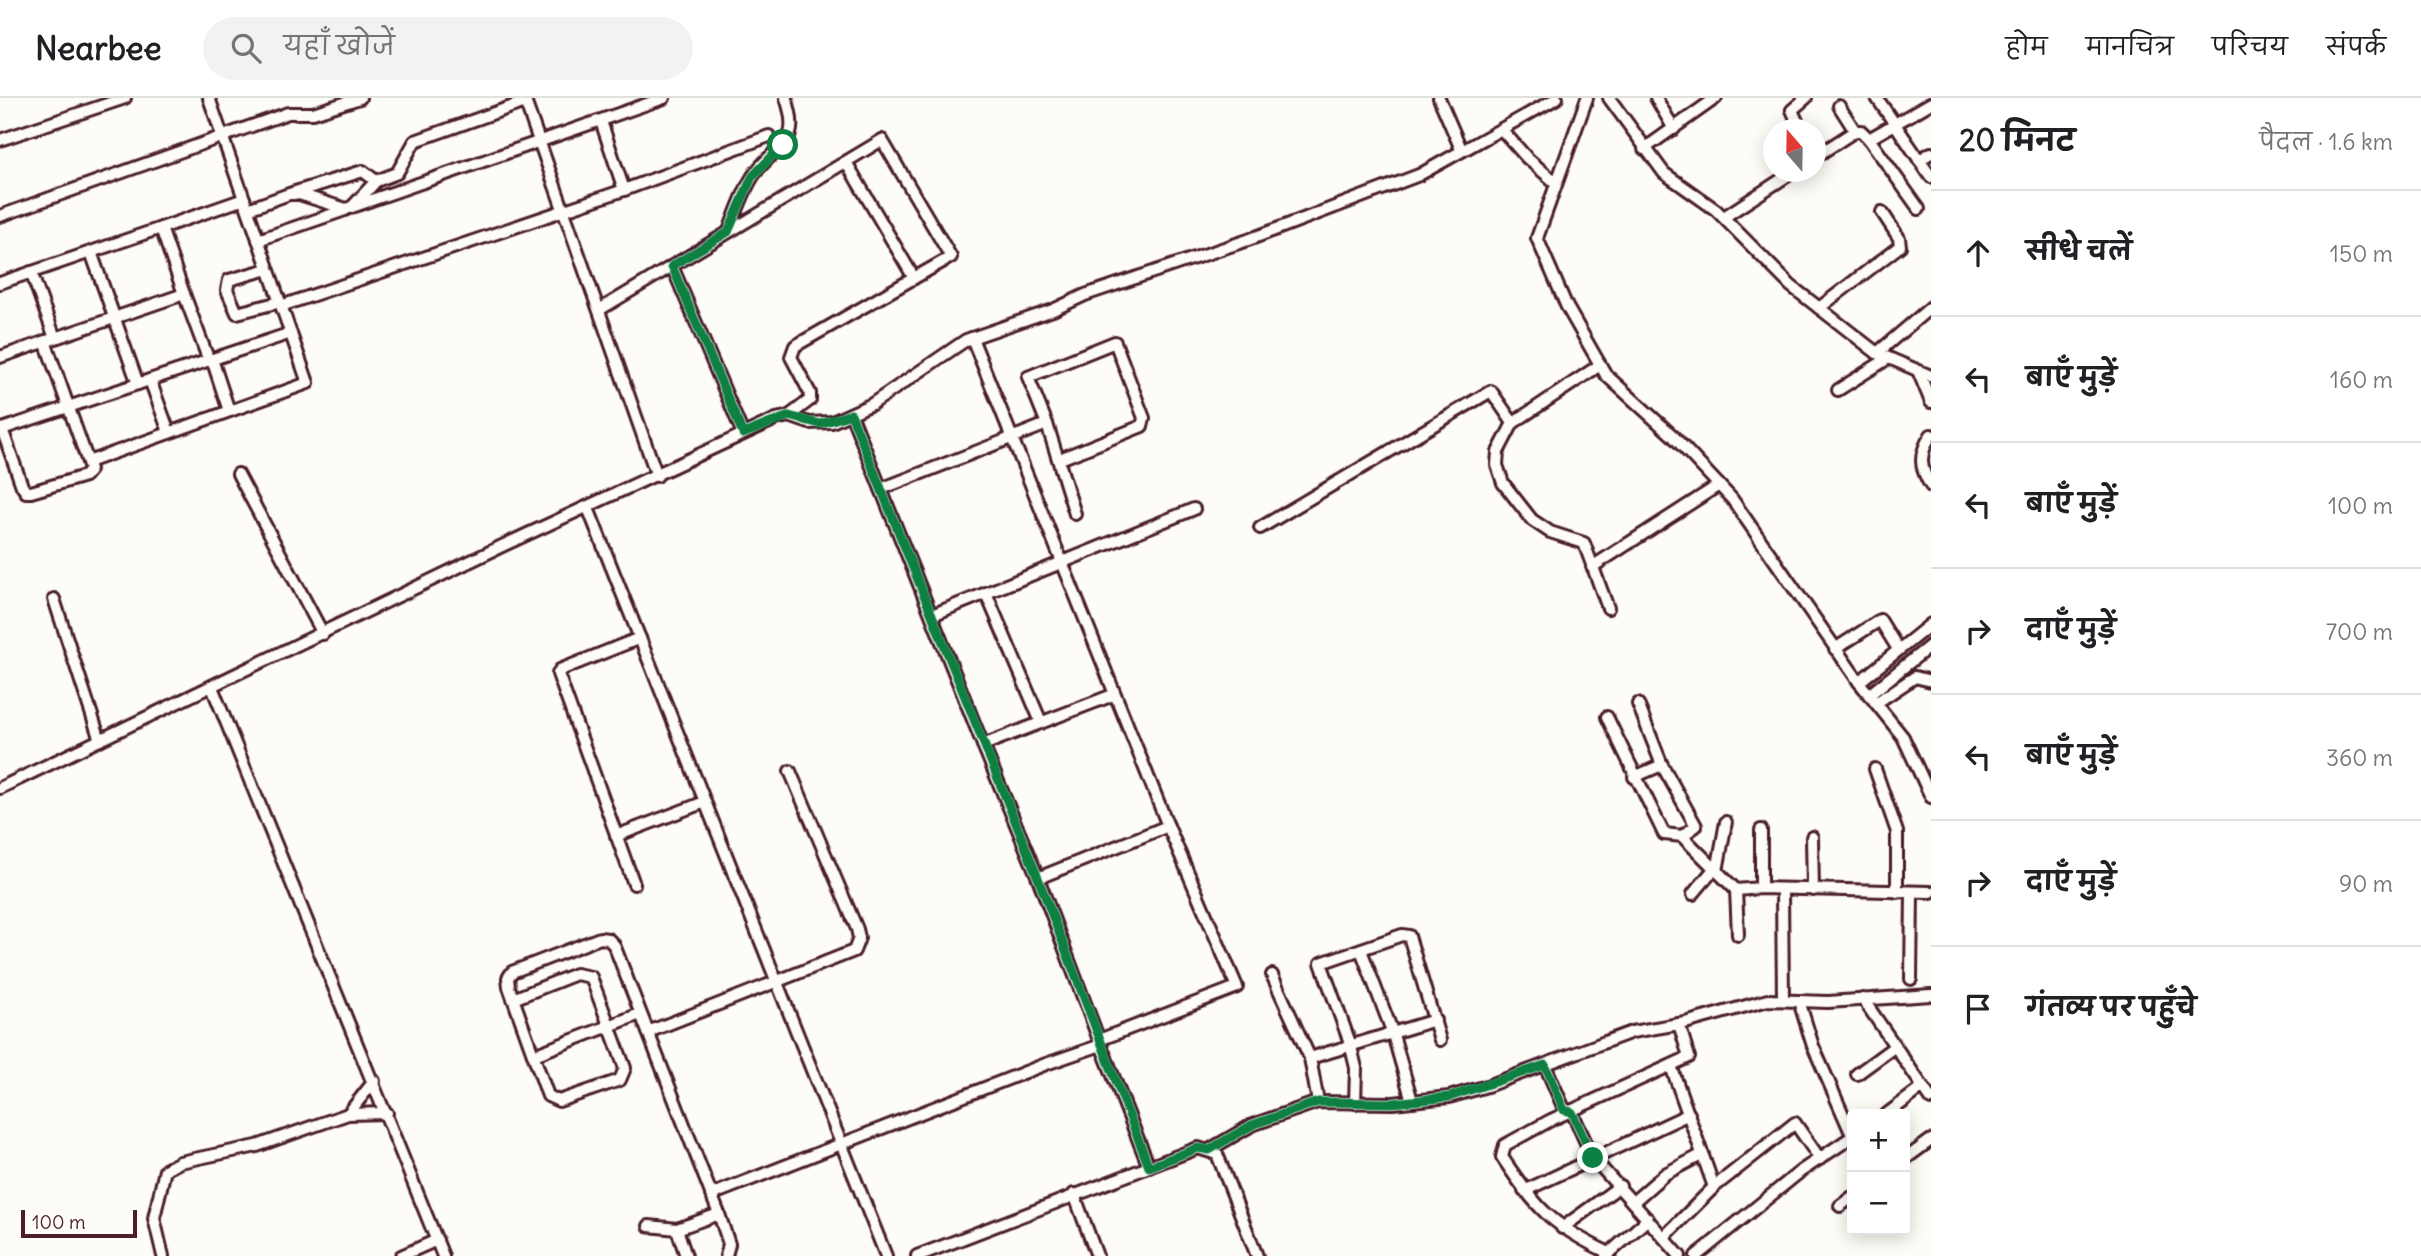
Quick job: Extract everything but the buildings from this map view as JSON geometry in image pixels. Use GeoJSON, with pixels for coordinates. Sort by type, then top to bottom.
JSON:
{"type":"FeatureCollection","features":[{"type":"Feature","properties":{"kind":"street"},"geometry":{"type":"LineString","coordinates":[[0,140],[125,98]]}},
{"type":"Feature","properties":{"kind":"street"},"geometry":{"type":"LineString","coordinates":[[88,462],[308,383],[209,98]]}},
{"type":"Feature","properties":{"kind":"street"},"geometry":{"type":"LineString","coordinates":[[0,216],[288,113],[313,113],[360,98]]}},
{"type":"Feature","properties":{"kind":"street"},"geometry":{"type":"LineString","coordinates":[[258,240],[540,144],[664,98]]}},
{"type":"Feature","properties":{"kind":"street"},"geometry":{"type":"LineString","coordinates":[[728,232],[752,177],[790,136],[793,123],[786,98]]}},
{"type":"Feature","properties":{"kind":"street"},"geometry":{"type":"LineString","coordinates":[[1439,98],[1461,149]]}},
{"type":"Feature","properties":{"kind":"street"},"geometry":{"type":"LineString","coordinates":[[1533,98],[1541,108]]}},
{"type":"Feature","properties":{"kind":"street"},"geometry":{"type":"LineString","coordinates":[[789,416],[820,424],[851,414],[872,404],[972,338],[1395,185],[1419,175],[1461,149],[1502,130],[1558,98]]}},
{"type":"Feature","properties":{"kind":"street"},"geometry":{"type":"LineString","coordinates":[[1587,98],[1537,238],[1567,307],[1600,365],[1719,485],[1859,682],[1903,737],[1931,797]]}},
{"type":"Feature","properties":{"kind":"street"},"geometry":{"type":"LineString","coordinates":[[1609,98],[1664,173],[1724,217],[1791,286],[1882,356],[1931,376]]}},
{"type":"Feature","properties":{"kind":"street"},"geometry":{"type":"LineString","coordinates":[[1656,98],[1674,129]]}},
{"type":"Feature","properties":{"kind":"street"},"geometry":{"type":"LineString","coordinates":[[1644,149],[1716,98]]}},
{"type":"Feature","properties":{"kind":"street"},"geometry":{"type":"LineString","coordinates":[[1796,119],[1792,110],[1806,98]]}},
{"type":"Feature","properties":{"kind":"street"},"geometry":{"type":"LineString","coordinates":[[1877,98],[1931,177]]}},
{"type":"Feature","properties":{"kind":"street"},"geometry":{"type":"LineString","coordinates":[[349,208],[376,181],[397,173],[415,141],[525,100],[657,476]]}},
{"type":"Feature","properties":{"kind":"street"},"geometry":{"type":"LineString","coordinates":[[1869,139],[1931,103]]}},
{"type":"Feature","properties":{"kind":"street"},"geometry":{"type":"LineString","coordinates":[[1839,106],[1855,131]]}},
{"type":"Feature","properties":{"kind":"street"},"geometry":{"type":"LineString","coordinates":[[601,121],[624,190]]}},
{"type":"Feature","properties":{"kind":"street"},"geometry":{"type":"LineString","coordinates":[[1502,130],[1521,152],[1556,183]]}},
{"type":"Feature","properties":{"kind":"street"},"geometry":{"type":"LineString","coordinates":[[1826,150],[1855,131],[1861,131],[1919,209]]}},
{"type":"Feature","properties":{"kind":"street"},"geometry":{"type":"LineString","coordinates":[[268,269],[229,280],[227,290],[237,313],[281,304],[564,210],[769,136]]}},
{"type":"Feature","properties":{"kind":"street"},"geometry":{"type":"LineString","coordinates":[[0,788],[480,557],[743,434],[789,416],[810,400],[810,393],[791,357],[795,346],[951,257],[882,140],[599,310]]}},
{"type":"Feature","properties":{"kind":"street"},"geometry":{"type":"LineString","coordinates":[[1919,160],[1931,153]]}},
{"type":"Feature","properties":{"kind":"street"},"geometry":{"type":"LineString","coordinates":[[846,162],[914,278]]}},
{"type":"Feature","properties":{"kind":"street"},"geometry":{"type":"LineString","coordinates":[[0,283],[161,228],[363,171],[376,181]]}},
{"type":"Feature","properties":{"kind":"street"},"geometry":{"type":"LineString","coordinates":[[1724,217],[1778,182]]}},
{"type":"Feature","properties":{"kind":"street"},"geometry":{"type":"LineString","coordinates":[[289,194],[299,194],[349,208]]}},
{"type":"Feature","properties":{"kind":"street"},"geometry":{"type":"LineString","coordinates":[[1819,308],[1900,246],[1899,238],[1882,212]]}},
{"type":"Feature","properties":{"kind":"street"},"geometry":{"type":"LineString","coordinates":[[161,228],[229,411]]}},
{"type":"Feature","properties":{"kind":"street"},"geometry":{"type":"LineString","coordinates":[[91,252],[138,384]]}},
{"type":"Feature","properties":{"kind":"street"},"geometry":{"type":"LineString","coordinates":[[672,266],[743,434]]}},
{"type":"Feature","properties":{"kind":"street"},"geometry":{"type":"LineString","coordinates":[[31,272],[67,407],[90,470],[85,476],[26,492],[1,427],[67,407],[138,384],[290,333]]}},
{"type":"Feature","properties":{"kind":"street"},"geometry":{"type":"LineString","coordinates":[[0,357],[184,294]]}},
{"type":"Feature","properties":{"kind":"street"},"geometry":{"type":"LineString","coordinates":[[1838,390],[1882,356],[1931,307]]}},
{"type":"Feature","properties":{"kind":"street"},"geometry":{"type":"LineString","coordinates":[[711,1195],[1237,987],[1114,695],[972,338]]}},
{"type":"Feature","properties":{"kind":"street"},"geometry":{"type":"LineString","coordinates":[[1060,459],[1142,426],[1144,418],[1115,342],[1028,377],[1060,459],[1075,514]]}},
{"type":"Feature","properties":{"kind":"street"},"geometry":{"type":"LineString","coordinates":[[1600,365],[1513,423],[1498,452],[1497,465],[1503,483],[1532,520],[1550,532],[1584,543],[1608,608]]}},
{"type":"Feature","properties":{"kind":"street"},"geometry":{"type":"LineString","coordinates":[[1919,373],[1931,402]]}},
{"type":"Feature","properties":{"kind":"street"},"geometry":{"type":"LineString","coordinates":[[150,380],[169,432]]}},
{"type":"Feature","properties":{"kind":"street"},"geometry":{"type":"LineString","coordinates":[[1260,528],[1491,391],[1513,423]]}},
{"type":"Feature","properties":{"kind":"street"},"geometry":{"type":"LineString","coordinates":[[851,414],[1038,878],[1149,1167]]}},
{"type":"Feature","properties":{"kind":"street"},"geometry":{"type":"LineString","coordinates":[[881,489],[1047,424]]}},
{"type":"Feature","properties":{"kind":"street"},"geometry":{"type":"LineString","coordinates":[[1931,435],[1921,456],[1921,466],[1931,486]]}},
{"type":"Feature","properties":{"kind":"street"},"geometry":{"type":"LineString","coordinates":[[238,474],[323,634]]}},
{"type":"Feature","properties":{"kind":"street"},"geometry":{"type":"LineString","coordinates":[[1592,567],[1719,485]]}},
{"type":"Feature","properties":{"kind":"street"},"geometry":{"type":"LineString","coordinates":[[588,508],[886,1256]]}},
{"type":"Feature","properties":{"kind":"street"},"geometry":{"type":"LineString","coordinates":[[932,615],[1194,509]]}},
{"type":"Feature","properties":{"kind":"street"},"geometry":{"type":"LineString","coordinates":[[986,593],[1041,722]]}},
{"type":"Feature","properties":{"kind":"street"},"geometry":{"type":"LineString","coordinates":[[54,599],[100,740]]}},
{"type":"Feature","properties":{"kind":"street"},"geometry":{"type":"LineString","coordinates":[[1835,649],[1881,620],[1898,649]]}},
{"type":"Feature","properties":{"kind":"street"},"geometry":{"type":"LineString","coordinates":[[1859,682],[1931,624]]}},
{"type":"Feature","properties":{"kind":"street"},"geometry":{"type":"LineString","coordinates":[[634,884],[558,674],[560,670],[640,638]]}},
{"type":"Feature","properties":{"kind":"street"},"geometry":{"type":"LineString","coordinates":[[1872,699],[1931,645]]}},
{"type":"Feature","properties":{"kind":"street"},"geometry":{"type":"LineString","coordinates":[[1872,699],[1915,677],[1931,681]]}},
{"type":"Feature","properties":{"kind":"street"},"geometry":{"type":"LineString","coordinates":[[212,687],[443,1256]]}},
{"type":"Feature","properties":{"kind":"street"},"geometry":{"type":"LineString","coordinates":[[983,745],[1114,695]]}},
{"type":"Feature","properties":{"kind":"street"},"geometry":{"type":"LineString","coordinates":[[1638,705],[1662,765],[1696,826],[1682,836]]}},
{"type":"Feature","properties":{"kind":"street"},"geometry":{"type":"LineString","coordinates":[[1606,717],[1664,834],[1682,836],[1736,891],[1738,935]]}},
{"type":"Feature","properties":{"kind":"street"},"geometry":{"type":"LineString","coordinates":[[1634,777],[1662,765]]}},
{"type":"Feature","properties":{"kind":"street"},"geometry":{"type":"LineString","coordinates":[[1875,769],[1897,832],[1897,892]]}},
{"type":"Feature","properties":{"kind":"street"},"geometry":{"type":"LineString","coordinates":[[648,1032],[854,951],[859,938],[790,771]]}},
{"type":"Feature","properties":{"kind":"street"},"geometry":{"type":"LineString","coordinates":[[616,836],[705,802]]}},
{"type":"Feature","properties":{"kind":"street"},"geometry":{"type":"LineString","coordinates":[[1693,894],[1715,870],[1726,822]]}},
{"type":"Feature","properties":{"kind":"street"},"geometry":{"type":"LineString","coordinates":[[1038,878],[1168,826]]}},
{"type":"Feature","properties":{"kind":"street"},"geometry":{"type":"LineString","coordinates":[[1761,830],[1761,888]]}},
{"type":"Feature","properties":{"kind":"street"},"geometry":{"type":"LineString","coordinates":[[1812,836],[1813,890]]}},
{"type":"Feature","properties":{"kind":"street"},"geometry":{"type":"LineString","coordinates":[[1736,891],[1761,888],[1912,893],[1931,891]]}},
{"type":"Feature","properties":{"kind":"street"},"geometry":{"type":"LineString","coordinates":[[1782,890],[1783,1000]]}},
{"type":"Feature","properties":{"kind":"street"},"geometry":{"type":"LineString","coordinates":[[1911,979],[1912,893]]}},
{"type":"Feature","properties":{"kind":"street"},"geometry":{"type":"LineString","coordinates":[[1355,1103],[1356,1069],[1350,1043],[1321,963],[1402,935],[1409,936],[1440,1040]]}},
{"type":"Feature","properties":{"kind":"street"},"geometry":{"type":"LineString","coordinates":[[513,999],[583,973],[591,977],[625,1068],[620,1080],[559,1101],[552,1100],[513,999],[508,982],[512,972],[600,938],[608,939],[614,944],[719,1214],[729,1244],[726,1256]]}},
{"type":"Feature","properties":{"kind":"street"},"geometry":{"type":"LineString","coordinates":[[1361,950],[1392,1031],[1412,1101]]}},
{"type":"Feature","properties":{"kind":"street"},"geometry":{"type":"LineString","coordinates":[[1272,975],[1310,1058],[1318,1102]]}},
{"type":"Feature","properties":{"kind":"street"},"geometry":{"type":"LineString","coordinates":[[1209,1150],[1252,1125],[1318,1102],[1412,1101],[1449,1097],[1632,1032],[1679,1024],[1768,1000],[1931,995]]}},
{"type":"Feature","properties":{"kind":"street"},"geometry":{"type":"LineString","coordinates":[[1863,999],[1931,1099]]}},
{"type":"Feature","properties":{"kind":"street"},"geometry":{"type":"LineString","coordinates":[[1799,1001],[1813,1046],[1847,1124]]}},
{"type":"Feature","properties":{"kind":"street"},"geometry":{"type":"LineString","coordinates":[[534,1055],[640,1014]]}},
{"type":"Feature","properties":{"kind":"street"},"geometry":{"type":"LineString","coordinates":[[1310,1058],[1350,1043],[1435,1020]]}},
{"type":"Feature","properties":{"kind":"street"},"geometry":{"type":"LineString","coordinates":[[1648,1219],[1611,1253],[1562,1228],[1524,1191],[1502,1157],[1505,1145],[1689,1057],[1679,1024]]}},
{"type":"Feature","properties":{"kind":"street"},"geometry":{"type":"LineString","coordinates":[[1857,1074],[1894,1047]]}},
{"type":"Feature","properties":{"kind":"street"},"geometry":{"type":"LineString","coordinates":[[1545,1065],[1564,1110],[1572,1112]]}},
{"type":"Feature","properties":{"kind":"street"},"geometry":{"type":"LineString","coordinates":[[1671,1066],[1714,1187]]}},
{"type":"Feature","properties":{"kind":"street"},"geometry":{"type":"LineString","coordinates":[[348,1114],[374,1081]]}},
{"type":"Feature","properties":{"kind":"street"},"geometry":{"type":"LineString","coordinates":[[1894,1109],[1923,1087]]}},
{"type":"Feature","properties":{"kind":"street"},"geometry":{"type":"LineString","coordinates":[[1572,1112],[1593,1158],[1680,1256]]}},
{"type":"Feature","properties":{"kind":"street"},"geometry":{"type":"LineString","coordinates":[[163,1256],[154,1218],[164,1170],[180,1162],[280,1139],[348,1114],[387,1113]]}},
{"type":"Feature","properties":{"kind":"street"},"geometry":{"type":"LineString","coordinates":[[1524,1191],[1689,1114]]}},
{"type":"Feature","properties":{"kind":"street"},"geometry":{"type":"LineString","coordinates":[[1664,1237],[1714,1187],[1795,1123],[1820,1159]]}},
{"type":"Feature","properties":{"kind":"street"},"geometry":{"type":"LineString","coordinates":[[1696,1256],[1847,1140]]}},
{"type":"Feature","properties":{"kind":"street"},"geometry":{"type":"LineString","coordinates":[[1910,1155],[1931,1140]]}},
{"type":"Feature","properties":{"kind":"street"},"geometry":{"type":"LineString","coordinates":[[917,1256],[1198,1148],[1217,1154],[1256,1256]]}},
{"type":"Feature","properties":{"kind":"street"},"geometry":{"type":"LineString","coordinates":[[1633,1202],[1665,1174],[1703,1154]]}},
{"type":"Feature","properties":{"kind":"street"},"geometry":{"type":"LineString","coordinates":[[1562,1228],[1620,1186]]}},
{"type":"Feature","properties":{"kind":"street"},"geometry":{"type":"LineString","coordinates":[[1073,1194],[1097,1256]]}},
{"type":"Feature","properties":{"kind":"street"},"geometry":{"type":"LineString","coordinates":[[1840,1206],[1847,1201]]}},
{"type":"Feature","properties":{"kind":"street"},"geometry":{"type":"LineString","coordinates":[[649,1226],[677,1229],[719,1214]]}},
{"type":"Feature","properties":{"kind":"street"},"geometry":{"type":"LineString","coordinates":[[677,1229],[686,1256]]}},
{"type":"Feature","properties":{"kind":"street"},"geometry":{"type":"LineString","coordinates":[[401,1256],[437,1240]]}},
{"type":"Feature","properties":{"kind":"route"},"geometry":{"type":"LineString","coordinates":[[783,145],[752,177],[728,232],[672,266],[743,434],[789,416],[820,424],[851,414],[1038,878],[1149,1167],[1198,1148],[1209,1150],[1252,1125],[1318,1102],[1393,1103],[1449,1097],[1545,1065],[1564,1110],[1572,1112],[1593,1158]]}}]}
